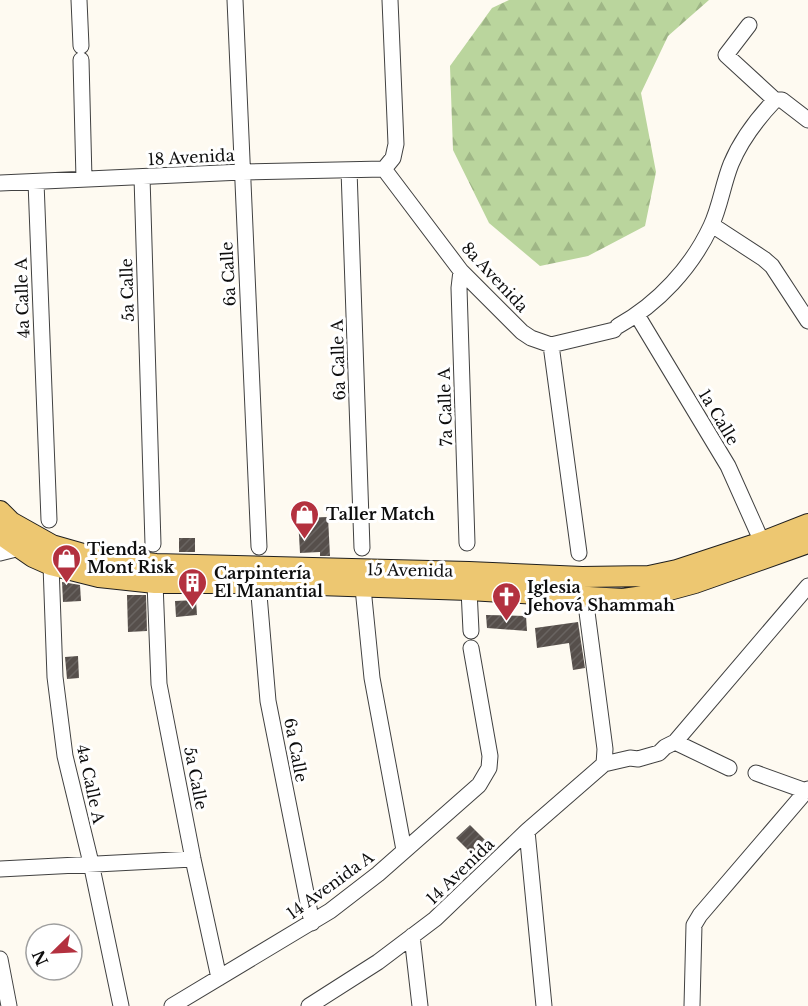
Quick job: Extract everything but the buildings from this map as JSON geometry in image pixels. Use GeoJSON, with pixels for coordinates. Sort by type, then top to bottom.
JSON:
{"type":"FeatureCollection","features":[{"type":"Feature","properties":{"kind":"main road","name":"15 Avenida"},"geometry":{"type":"LineString","coordinates":[[4,522],[52,545],[94,557],[156,564],[582,577],[626,577],[677,570],[808,524]]}},
{"type":"Feature","properties":{"kind":"main road","name":"15 Avenida"},"geometry":{"type":"LineString","coordinates":[[4,522],[20,548],[51,565],[99,577],[155,583],[258,583],[623,598],[651,595],[695,583],[808,543]]}},
{"type":"Feature","properties":{"kind":"street"},"geometry":{"type":"LineString","coordinates":[[79,0],[84,179]]}},
{"type":"Feature","properties":{"kind":"street","name":"6a Calle"},"geometry":{"type":"LineString","coordinates":[[235,0],[259,547]]}},
{"type":"Feature","properties":{"kind":"street"},"geometry":{"type":"LineString","coordinates":[[384,169],[393,158],[396,144],[390,0]]}},
{"type":"Feature","properties":{"kind":"street"},"geometry":{"type":"LineString","coordinates":[[749,25],[726,55],[775,100],[782,100],[808,120]]}},
{"type":"Feature","properties":{"kind":"street"},"geometry":{"type":"LineString","coordinates":[[579,553],[551,345],[616,328],[637,315],[689,266],[712,225],[732,164],[744,139],[775,100]]}},
{"type":"Feature","properties":{"kind":"street","name":"18 Avenida"},"geometry":{"type":"LineString","coordinates":[[0,183],[242,172],[384,169]]}},
{"type":"Feature","properties":{"kind":"street","name":"8a Avenida"},"geometry":{"type":"LineString","coordinates":[[384,169],[461,271],[522,332],[551,345]]}},
{"type":"Feature","properties":{"kind":"street","name":"6a Calle A"},"geometry":{"type":"LineString","coordinates":[[349,170],[362,548]]}},
{"type":"Feature","properties":{"kind":"street","name":"5a Calle"},"geometry":{"type":"LineString","coordinates":[[142,177],[153,544]]}},
{"type":"Feature","properties":{"kind":"street","name":"4a Calle A"},"geometry":{"type":"LineString","coordinates":[[36,182],[49,520]]}},
{"type":"Feature","properties":{"kind":"street"},"geometry":{"type":"LineString","coordinates":[[712,225],[772,266],[808,321]]}},
{"type":"Feature","properties":{"kind":"street","name":"7a Calle A"},"geometry":{"type":"LineString","coordinates":[[461,271],[459,288],[467,543]]}},
{"type":"Feature","properties":{"kind":"street","name":"1a Calle"},"geometry":{"type":"LineString","coordinates":[[637,315],[728,466],[762,542]]}},
{"type":"Feature","properties":{"kind":"street"},"geometry":{"type":"LineString","coordinates":[[0,554],[20,548]]}},
{"type":"Feature","properties":{"kind":"street","name":"4a Calle A"},"geometry":{"type":"LineString","coordinates":[[51,565],[55,677],[59,717],[70,780],[91,863],[121,1006]]}},
{"type":"Feature","properties":{"kind":"street","name":"5a Calle"},"geometry":{"type":"LineString","coordinates":[[155,583],[159,684],[219,978]]}},
{"type":"Feature","properties":{"kind":"street","name":"6a Calle"},"geometry":{"type":"LineString","coordinates":[[258,583],[268,700],[312,923]]}},
{"type":"Feature","properties":{"kind":"street"},"geometry":{"type":"LineString","coordinates":[[729,768],[670,745],[808,586]]}},
{"type":"Feature","properties":{"kind":"street"},"geometry":{"type":"LineString","coordinates":[[363,588],[372,678],[404,850]]}},
{"type":"Feature","properties":{"kind":"street"},"geometry":{"type":"LineString","coordinates":[[469,590],[471,631]]}},
{"type":"Feature","properties":{"kind":"street"},"geometry":{"type":"LineString","coordinates":[[585,597],[605,749],[604,764]]}},
{"type":"Feature","properties":{"kind":"street","name":"14 Avenida A"},"geometry":{"type":"LineString","coordinates":[[172,1006],[312,923],[355,892],[479,785],[489,768],[490,756],[471,648]]}},
{"type":"Feature","properties":{"kind":"street","name":"14 Avenida"},"geometry":{"type":"LineString","coordinates":[[309,1006],[378,962],[435,919],[526,831],[604,764],[659,753],[670,745]]}},
{"type":"Feature","properties":{"kind":"street"},"geometry":{"type":"LineString","coordinates":[[692,1006],[694,925],[700,915],[807,790],[756,773]]}},
{"type":"Feature","properties":{"kind":"street"},"geometry":{"type":"LineString","coordinates":[[526,831],[544,1006]]}},
{"type":"Feature","properties":{"kind":"street"},"geometry":{"type":"LineString","coordinates":[[0,869],[193,859]]}},
{"type":"Feature","properties":{"kind":"street"},"geometry":{"type":"LineString","coordinates":[[412,936],[420,1006]]}},
{"type":"Feature","properties":{"kind":"street"},"geometry":{"type":"LineString","coordinates":[[0,959],[9,1006]]}},
{"type":"Feature","properties":{"kind":"green space"},"geometry":{"type":"Polygon","coordinates":[[[509,0],[709,0],[668,36],[641,93],[656,172],[645,226],[588,256],[540,266],[489,223],[453,150],[450,66],[492,8],[509,0]]]}},
{"type":"Feature","properties":{"kind":"place","name":"Taller Match"},"geometry":{"type":"Point","coordinates":[305,540]}},
{"type":"Feature","properties":{"kind":"place","name":"Tienda Mont Risk"},"geometry":{"type":"Point","coordinates":[66,584]}},
{"type":"Feature","properties":{"kind":"place","name":"Carpintería El Manantial"},"geometry":{"type":"Point","coordinates":[193,608]}},
{"type":"Feature","properties":{"kind":"place","name":"Iglesia Jehová Shammah"},"geometry":{"type":"Point","coordinates":[506,622]}}]}
